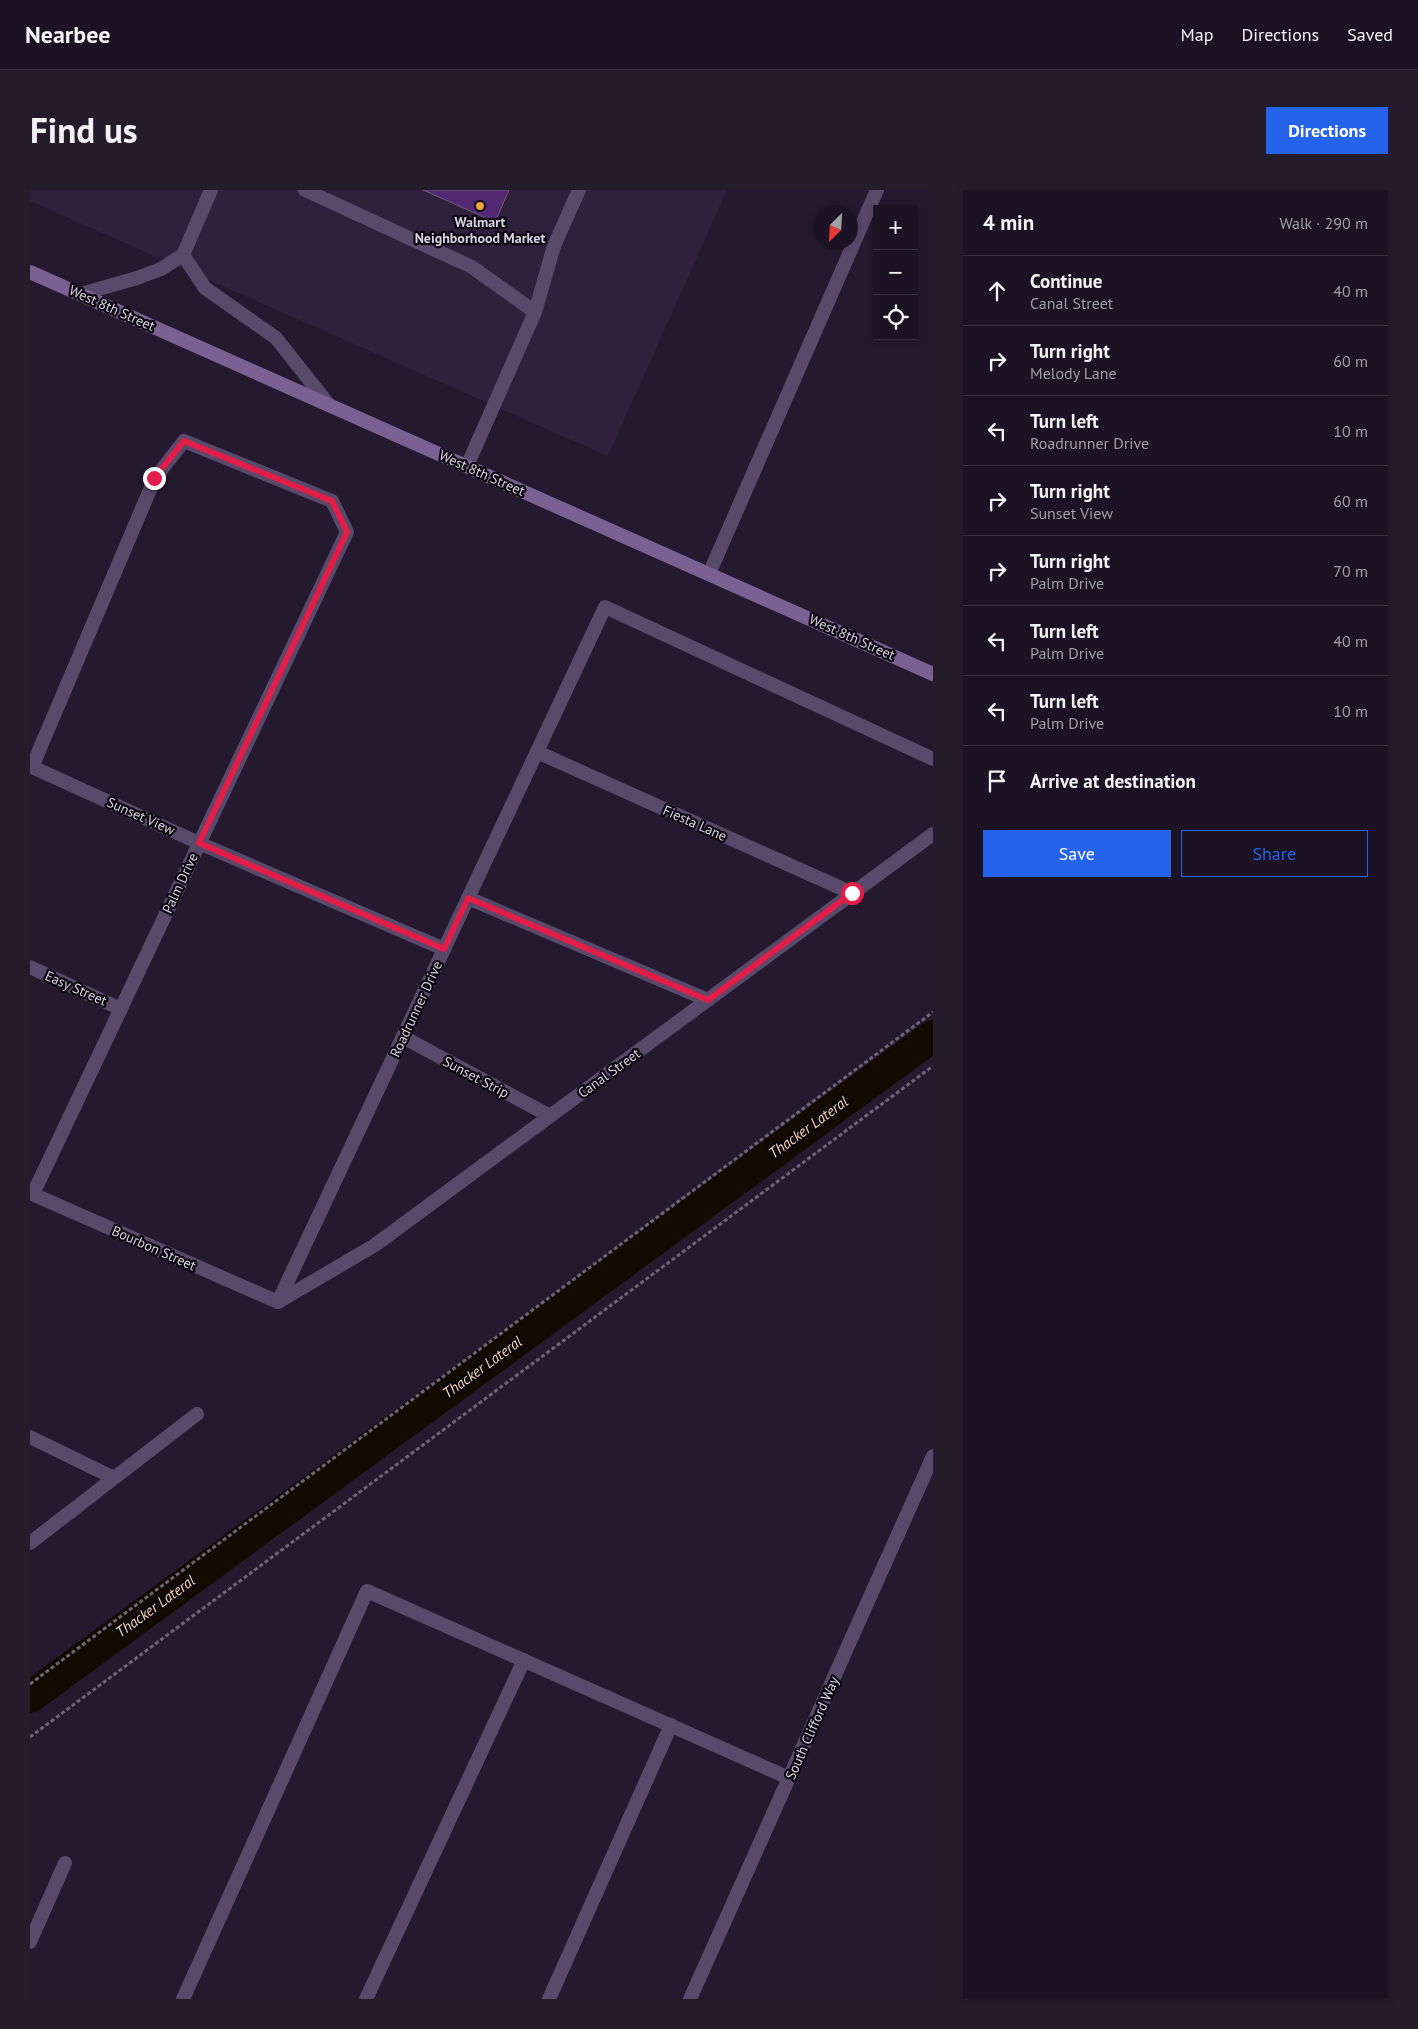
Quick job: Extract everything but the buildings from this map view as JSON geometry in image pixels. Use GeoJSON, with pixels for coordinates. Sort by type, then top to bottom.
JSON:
{"type":"FeatureCollection","features":[{"type":"Feature","properties":{"kind":"main road","name":"West 8th Street"},"geometry":{"type":"LineString","coordinates":[[30,272],[933,674]]}},
{"type":"Feature","properties":{"kind":"street"},"geometry":{"type":"LineString","coordinates":[[81,294],[137,278],[160,268],[183,254],[211,190]]}},
{"type":"Feature","properties":{"kind":"street"},"geometry":{"type":"LineString","coordinates":[[305,190],[472,267],[535,312]]}},
{"type":"Feature","properties":{"kind":"street"},"geometry":{"type":"LineString","coordinates":[[467,466],[535,312],[554,246],[580,190]]}},
{"type":"Feature","properties":{"kind":"street"},"geometry":{"type":"LineString","coordinates":[[709,574],[877,190]]}},
{"type":"Feature","properties":{"kind":"street"},"geometry":{"type":"LineString","coordinates":[[183,254],[205,288],[276,338],[329,405]]}},
{"type":"Feature","properties":{"kind":"street","name":"Palm Drive"},"geometry":{"type":"LineString","coordinates":[[31,766],[154,478],[184,441],[332,501],[347,532],[32,1193]]}},
{"type":"Feature","properties":{"kind":"street","name":"Roadrunner Drive"},"geometry":{"type":"LineString","coordinates":[[278,1302],[605,607],[933,759]]}},
{"type":"Feature","properties":{"kind":"street","name":"Fiesta Lane"},"geometry":{"type":"LineString","coordinates":[[537,752],[852,893]]}},
{"type":"Feature","properties":{"kind":"street","name":"Sunset View"},"geometry":{"type":"LineString","coordinates":[[31,766],[199,843],[444,949]]}},
{"type":"Feature","properties":{"kind":"street","name":"Canal Street"},"geometry":{"type":"LineString","coordinates":[[278,1302],[375,1245],[933,834]]}},
{"type":"Feature","properties":{"kind":"street"},"geometry":{"type":"LineString","coordinates":[[468,898],[708,1000]]}},
{"type":"Feature","properties":{"kind":"street","name":"Easy Street"},"geometry":{"type":"LineString","coordinates":[[30,967],[121,1009]]}},
{"type":"Feature","properties":{"kind":"street","name":"Sunset Strip"},"geometry":{"type":"LineString","coordinates":[[402,1037],[550,1116]]}},
{"type":"Feature","properties":{"kind":"street","name":"Bourbon Street"},"geometry":{"type":"LineString","coordinates":[[32,1193],[278,1302]]}},
{"type":"Feature","properties":{"kind":"street"},"geometry":{"type":"LineString","coordinates":[[30,1543],[197,1414]]}},
{"type":"Feature","properties":{"kind":"street"},"geometry":{"type":"LineString","coordinates":[[30,1437],[114,1478]]}},
{"type":"Feature","properties":{"kind":"street","name":"South Clifford Way"},"geometry":{"type":"LineString","coordinates":[[690,1999],[933,1456]]}},
{"type":"Feature","properties":{"kind":"street"},"geometry":{"type":"LineString","coordinates":[[183,1999],[367,1591],[789,1778]]}},
{"type":"Feature","properties":{"kind":"street"},"geometry":{"type":"LineString","coordinates":[[366,1999],[524,1660]]}},
{"type":"Feature","properties":{"kind":"street"},"geometry":{"type":"LineString","coordinates":[[549,1999],[671,1725]]}},
{"type":"Feature","properties":{"kind":"street"},"geometry":{"type":"LineString","coordinates":[[30,1942],[65,1863]]}},
{"type":"Feature","properties":{"kind":"path"},"geometry":{"type":"LineString","coordinates":[[30,1684],[933,1012]]}},
{"type":"Feature","properties":{"kind":"path"},"geometry":{"type":"LineString","coordinates":[[30,1737],[933,1066]]}},
{"type":"Feature","properties":{"kind":"shaded area"},"geometry":{"type":"Polygon","coordinates":[[[30,190],[727,190],[608,456],[30,201],[30,190]]]}},
{"type":"Feature","properties":{"kind":"waterway","name":"Thacker Lateral"},"geometry":{"type":"LineString","coordinates":[[30,1697],[933,1036]]}},
{"type":"Feature","properties":{"kind":"place","name":"Walmart Neighborhood Market"},"geometry":{"type":"Point","coordinates":[480,206]}},
{"type":"Feature","properties":{"kind":"route"},"geometry":{"type":"LineString","coordinates":[[154,478],[184,441],[332,501],[347,532],[199,843],[444,949],[468,898],[708,1000],[852,893]]}}]}
